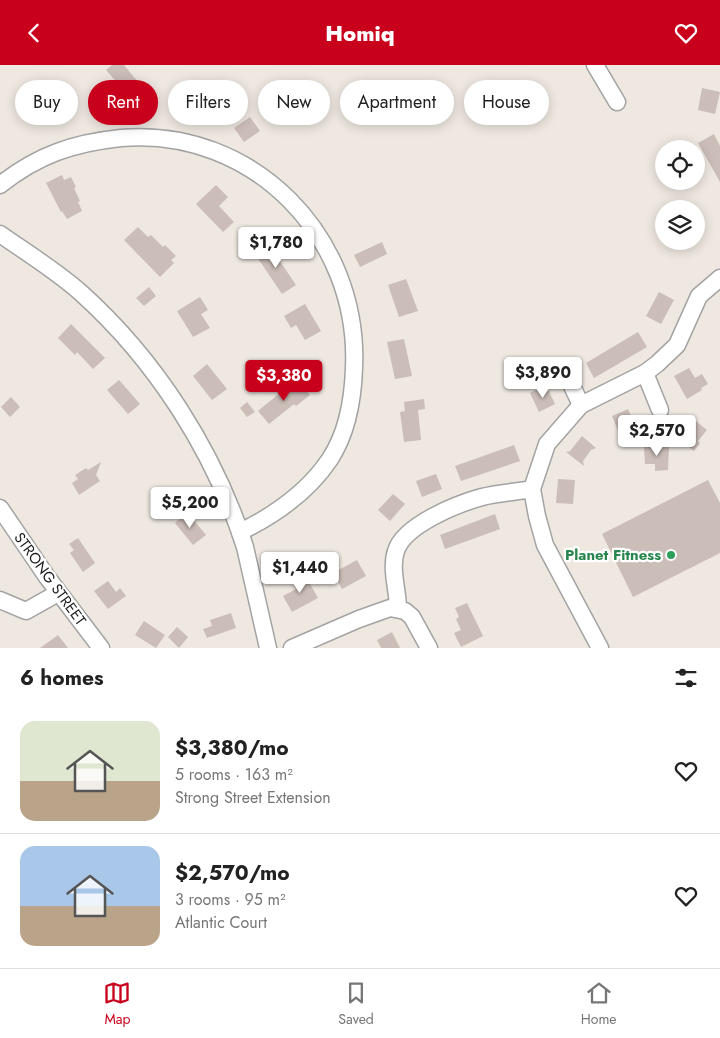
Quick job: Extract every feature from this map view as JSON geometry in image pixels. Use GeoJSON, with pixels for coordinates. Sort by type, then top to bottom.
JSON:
{"type":"FeatureCollection","features":[{"type":"Feature","properties":{"kind":"street"},"geometry":{"type":"LineString","coordinates":[[595,65],[617,102]]}},
{"type":"Feature","properties":{"kind":"street"},"geometry":{"type":"LineString","coordinates":[[0,185],[36,160],[56,151],[80,144],[132,137],[174,141],[198,145],[222,154],[246,167],[277,188],[298,208],[314,228],[328,251],[343,285],[353,329],[354,379],[347,417],[341,436],[330,458],[317,476],[283,508],[240,532]]}},
{"type":"Feature","properties":{"kind":"street"},"geometry":{"type":"LineString","coordinates":[[0,234],[56,272],[106,317],[156,375],[193,432],[215,474],[240,532],[268,648]]}},
{"type":"Feature","properties":{"kind":"street"},"geometry":{"type":"LineString","coordinates":[[600,648],[545,545],[532,489],[547,444],[582,405],[644,373],[657,364],[677,345],[699,296],[720,277]]}},
{"type":"Feature","properties":{"kind":"street"},"geometry":{"type":"LineString","coordinates":[[564,369],[582,405]]}},
{"type":"Feature","properties":{"kind":"street"},"geometry":{"type":"LineString","coordinates":[[644,373],[660,411]]}},
{"type":"Feature","properties":{"kind":"street"},"geometry":{"type":"LineString","coordinates":[[398,609],[394,563],[396,550],[401,540],[419,524],[439,513],[482,497],[532,489]]}},
{"type":"Feature","properties":{"kind":"street","name":"STRONG STREET"},"geometry":{"type":"LineString","coordinates":[[0,508],[58,593],[101,648]]}},
{"type":"Feature","properties":{"kind":"street"},"geometry":{"type":"LineString","coordinates":[[0,600],[26,611],[58,593]]}},
{"type":"Feature","properties":{"kind":"street"},"geometry":{"type":"LineString","coordinates":[[292,648],[390,608],[398,609],[412,617],[429,648]]}},
{"type":"Feature","properties":{"kind":"building"},"geometry":{"type":"Polygon","coordinates":[[[112,65],[124,65],[136,80],[115,80],[106,70],[112,65]]]}},
{"type":"Feature","properties":{"kind":"building"},"geometry":{"type":"Polygon","coordinates":[[[702,88],[720,92],[715,114],[698,110],[702,88]]]}},
{"type":"Feature","properties":{"kind":"building"},"geometry":{"type":"Polygon","coordinates":[[[250,117],[260,131],[244,142],[234,128],[238,125],[248,125],[248,118],[250,117]]]}},
{"type":"Feature","properties":{"kind":"building"},"geometry":{"type":"Polygon","coordinates":[[[714,134],[720,146],[720,182],[705,155],[705,140],[703,140],[714,134]]]}},
{"type":"Feature","properties":{"kind":"building"},"geometry":{"type":"Polygon","coordinates":[[[62,175],[64,180],[71,177],[76,187],[74,188],[82,211],[67,219],[61,212],[46,183],[62,175]]]}},
{"type":"Feature","properties":{"kind":"building"},"geometry":{"type":"Polygon","coordinates":[[[216,185],[228,197],[219,206],[234,222],[223,232],[196,204],[216,185]]]}},
{"type":"Feature","properties":{"kind":"building"},"geometry":{"type":"Polygon","coordinates":[[[138,227],[148,237],[151,235],[163,247],[165,245],[176,256],[171,260],[174,263],[160,277],[124,240],[138,227]]]}},
{"type":"Feature","properties":{"kind":"building"},"geometry":{"type":"Polygon","coordinates":[[[382,242],[387,254],[360,267],[354,255],[382,242]]]}},
{"type":"Feature","properties":{"kind":"building"},"geometry":{"type":"Polygon","coordinates":[[[269,245],[296,285],[282,294],[255,254],[269,245]]]}},
{"type":"Feature","properties":{"kind":"building"},"geometry":{"type":"Polygon","coordinates":[[[406,279],[418,311],[399,317],[388,285],[406,279]]]}},
{"type":"Feature","properties":{"kind":"building"},"geometry":{"type":"Polygon","coordinates":[[[149,287],[156,296],[144,306],[136,298],[149,287]]]}},
{"type":"Feature","properties":{"kind":"building"},"geometry":{"type":"Polygon","coordinates":[[[659,292],[674,300],[661,324],[646,316],[659,292]]]}},
{"type":"Feature","properties":{"kind":"building"},"geometry":{"type":"Polygon","coordinates":[[[200,297],[208,310],[201,314],[210,328],[193,337],[177,311],[200,297]]]}},
{"type":"Feature","properties":{"kind":"building"},"geometry":{"type":"Polygon","coordinates":[[[305,304],[321,331],[305,340],[296,325],[291,328],[284,316],[305,304]]]}},
{"type":"Feature","properties":{"kind":"building"},"geometry":{"type":"Polygon","coordinates":[[[71,324],[105,358],[93,369],[77,352],[75,355],[58,338],[71,324]]]}},
{"type":"Feature","properties":{"kind":"building"},"geometry":{"type":"Polygon","coordinates":[[[638,332],[647,347],[594,378],[586,363],[638,332]]]}},
{"type":"Feature","properties":{"kind":"building"},"geometry":{"type":"Polygon","coordinates":[[[404,339],[412,376],[395,379],[387,342],[404,339]]]}},
{"type":"Feature","properties":{"kind":"building"},"geometry":{"type":"Polygon","coordinates":[[[207,364],[227,389],[212,400],[193,376],[207,364]]]}},
{"type":"Feature","properties":{"kind":"building"},"geometry":{"type":"Polygon","coordinates":[[[689,368],[695,378],[702,374],[708,384],[687,399],[674,376],[689,368]]]}},
{"type":"Feature","properties":{"kind":"building"},"geometry":{"type":"Polygon","coordinates":[[[119,380],[140,404],[128,414],[107,390],[119,380]]]}},
{"type":"Feature","properties":{"kind":"building"},"geometry":{"type":"Polygon","coordinates":[[[294,381],[296,383],[298,381],[310,395],[296,406],[294,404],[269,424],[258,411],[294,381]]]}},
{"type":"Feature","properties":{"kind":"building"},"geometry":{"type":"Polygon","coordinates":[[[546,385],[555,404],[539,412],[530,393],[546,385]]]}},
{"type":"Feature","properties":{"kind":"building"},"geometry":{"type":"Polygon","coordinates":[[[11,397],[20,407],[10,417],[1,407],[11,397]]]}},
{"type":"Feature","properties":{"kind":"building"},"geometry":{"type":"Polygon","coordinates":[[[424,399],[425,409],[418,410],[421,440],[404,442],[400,412],[405,411],[404,402],[424,399]]]}},
{"type":"Feature","properties":{"kind":"building"},"geometry":{"type":"Polygon","coordinates":[[[247,402],[255,412],[247,417],[240,408],[247,402]]]}},
{"type":"Feature","properties":{"kind":"building"},"geometry":{"type":"Polygon","coordinates":[[[628,409],[638,431],[621,438],[612,416],[628,409]]]}},
{"type":"Feature","properties":{"kind":"building"},"geometry":{"type":"Polygon","coordinates":[[[693,419],[707,430],[698,441],[700,443],[694,451],[678,439],[693,419]]]}},
{"type":"Feature","properties":{"kind":"building"},"geometry":{"type":"Polygon","coordinates":[[[582,436],[596,448],[591,450],[583,461],[584,466],[566,452],[570,451],[582,436]]]}},
{"type":"Feature","properties":{"kind":"building"},"geometry":{"type":"Polygon","coordinates":[[[514,445],[520,461],[461,481],[455,466],[514,445]]]}},
{"type":"Feature","properties":{"kind":"building"},"geometry":{"type":"Polygon","coordinates":[[[669,446],[668,470],[655,471],[655,464],[645,464],[644,447],[669,446]]]}},
{"type":"Feature","properties":{"kind":"building"},"geometry":{"type":"Polygon","coordinates":[[[101,462],[96,475],[100,481],[79,495],[72,483],[78,479],[75,475],[101,462]]]}},
{"type":"Feature","properties":{"kind":"building"},"geometry":{"type":"Polygon","coordinates":[[[436,474],[442,489],[422,497],[416,481],[436,474]]]}},
{"type":"Feature","properties":{"kind":"building"},"geometry":{"type":"Polygon","coordinates":[[[558,479],[575,480],[573,504],[556,503],[558,479]]]}},
{"type":"Feature","properties":{"kind":"building"},"geometry":{"type":"Polygon","coordinates":[[[708,480],[720,503],[720,553],[633,597],[602,534],[708,480]]]}},
{"type":"Feature","properties":{"kind":"building"},"geometry":{"type":"Polygon","coordinates":[[[393,494],[405,504],[390,521],[378,510],[393,494]]]}},
{"type":"Feature","properties":{"kind":"building"},"geometry":{"type":"Polygon","coordinates":[[[187,512],[206,535],[193,545],[175,523],[187,512]]]}},
{"type":"Feature","properties":{"kind":"building"},"geometry":{"type":"Polygon","coordinates":[[[495,514],[500,529],[445,549],[440,535],[495,514]]]}},
{"type":"Feature","properties":{"kind":"building"},"geometry":{"type":"Polygon","coordinates":[[[78,538],[95,563],[83,572],[70,553],[74,550],[69,544],[78,538]]]}},
{"type":"Feature","properties":{"kind":"building"},"geometry":{"type":"Polygon","coordinates":[[[357,560],[366,576],[342,589],[333,573],[357,560]]]}},
{"type":"Feature","properties":{"kind":"building"},"geometry":{"type":"Polygon","coordinates":[[[305,575],[318,598],[292,612],[283,596],[296,589],[292,582],[305,575]]]}},
{"type":"Feature","properties":{"kind":"building"},"geometry":{"type":"Polygon","coordinates":[[[108,581],[116,592],[120,588],[126,596],[108,609],[94,591],[108,581]]]}},
{"type":"Feature","properties":{"kind":"building"},"geometry":{"type":"Polygon","coordinates":[[[467,603],[483,636],[461,647],[454,633],[461,630],[456,619],[459,617],[455,608],[467,603]]]}},
{"type":"Feature","properties":{"kind":"building"},"geometry":{"type":"Polygon","coordinates":[[[231,613],[236,628],[207,638],[203,629],[212,626],[210,620],[231,613]]]}},
{"type":"Feature","properties":{"kind":"building"},"geometry":{"type":"Polygon","coordinates":[[[144,621],[165,635],[156,648],[135,635],[144,621]]]}},
{"type":"Feature","properties":{"kind":"building"},"geometry":{"type":"Polygon","coordinates":[[[177,627],[188,637],[179,648],[168,637],[177,627]]]}},
{"type":"Feature","properties":{"kind":"building"},"geometry":{"type":"Polygon","coordinates":[[[392,632],[400,648],[381,648],[377,640],[392,632]]]}},
{"type":"Feature","properties":{"kind":"building"},"geometry":{"type":"Polygon","coordinates":[[[58,635],[68,648],[40,648],[58,635]]]}},
{"type":"Feature","properties":{"kind":"place","name":"Planet Fitness"},"geometry":{"type":"Point","coordinates":[671,555]}}]}
